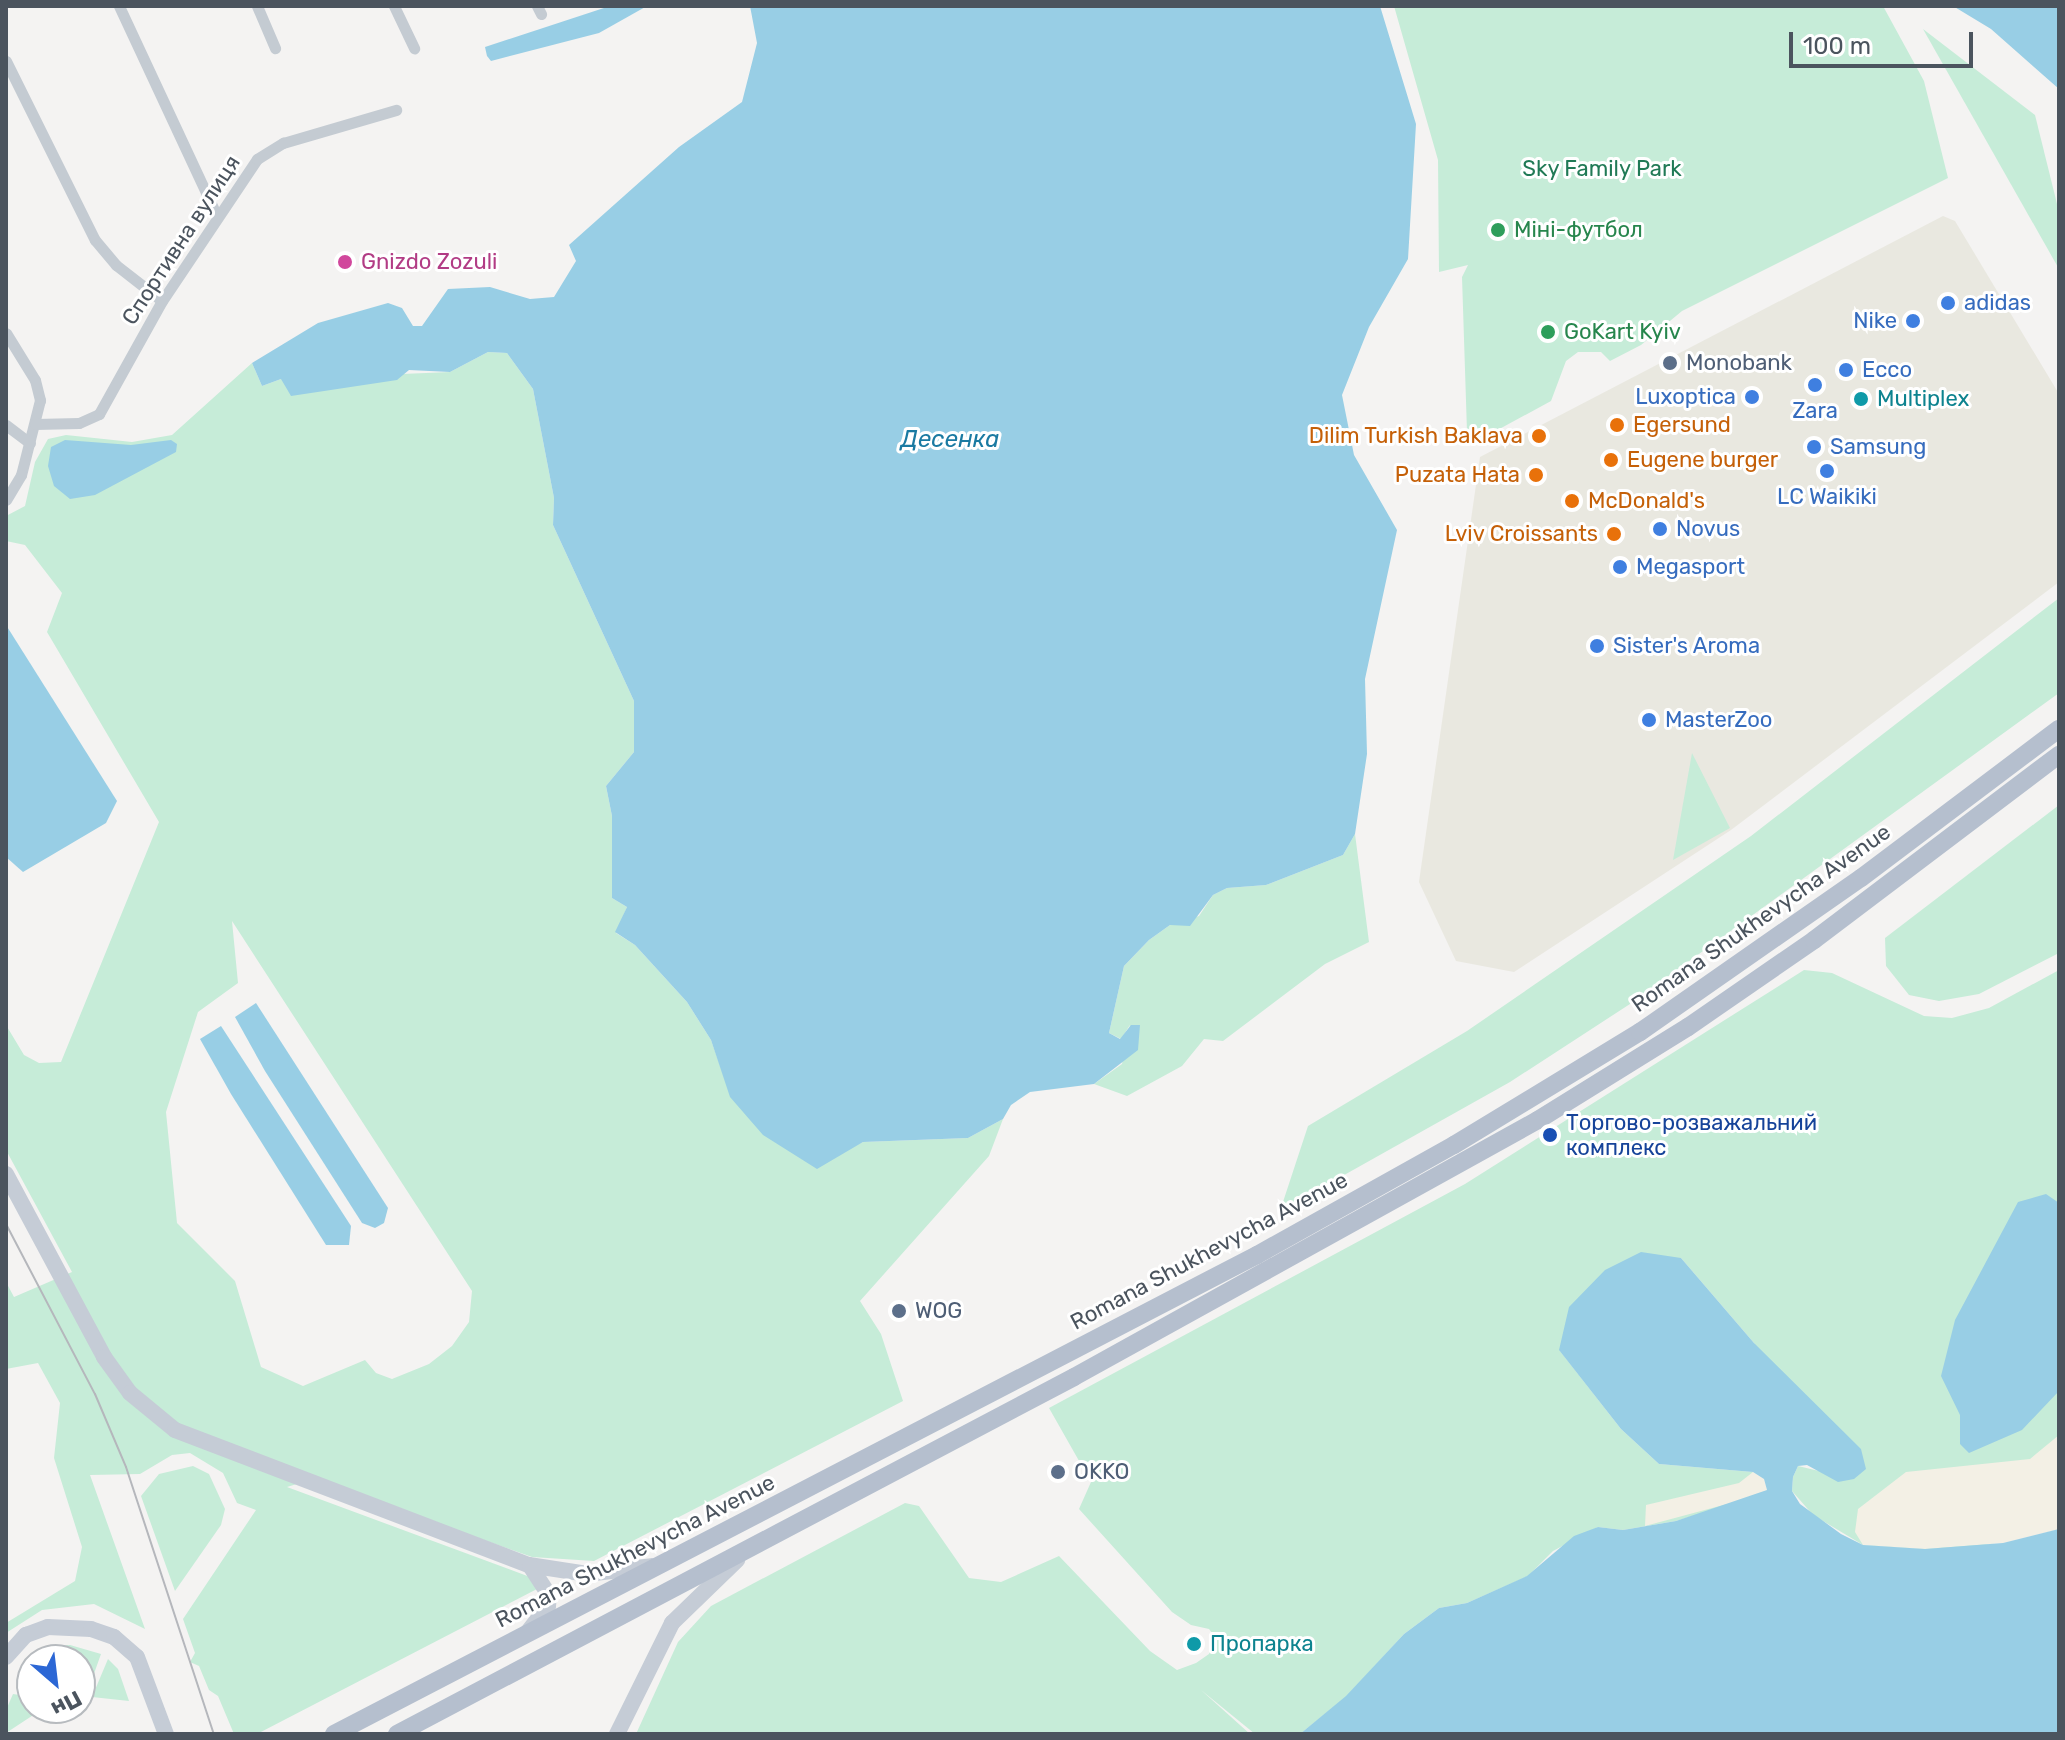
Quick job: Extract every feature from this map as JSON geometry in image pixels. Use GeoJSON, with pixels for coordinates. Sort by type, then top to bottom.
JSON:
{"type":"FeatureCollection","features":[{"type":"Feature","properties":{"kind":"main road","name":"Romana Shukhevycha Avenue"},"geometry":{"type":"LineString","coordinates":[[334,1734],[1257,1255],[1454,1145],[1640,1032],[1861,878],[2059,729]]}},
{"type":"Feature","properties":{"kind":"main road","name":"Romana Shukhevycha Avenue"},"geometry":{"type":"LineString","coordinates":[[397,1734],[1145,1339],[1538,1120],[1688,1027],[1814,940],[2059,755]]}},
{"type":"Feature","properties":{"kind":"main road"},"geometry":{"type":"LineString","coordinates":[[6,1174],[104,1357],[146,1409],[206,1445],[529,1565],[586,1574],[658,1566]]}},
{"type":"Feature","properties":{"kind":"main road"},"geometry":{"type":"LineString","coordinates":[[617,1734],[672,1623],[693,1597],[754,1544]]}},
{"type":"Feature","properties":{"kind":"main road"},"geometry":{"type":"LineString","coordinates":[[526,1634],[548,1606],[549,1595],[543,1579],[529,1565]]}},
{"type":"Feature","properties":{"kind":"main road"},"geometry":{"type":"LineString","coordinates":[[6,1657],[26,1635],[48,1627],[91,1629],[126,1645],[147,1676],[166,1734]]}},
{"type":"Feature","properties":{"kind":"street"},"geometry":{"type":"LineString","coordinates":[[119,6],[216,214]]}},
{"type":"Feature","properties":{"kind":"street"},"geometry":{"type":"LineString","coordinates":[[257,6],[275,48]]}},
{"type":"Feature","properties":{"kind":"street"},"geometry":{"type":"LineString","coordinates":[[394,6],[414,48]]}},
{"type":"Feature","properties":{"kind":"street"},"geometry":{"type":"LineString","coordinates":[[6,61],[95,240],[116,265],[162,301]]}},
{"type":"Feature","properties":{"kind":"street","name":"Спортивна вулиця"},"geometry":{"type":"LineString","coordinates":[[35,424],[79,423],[99,414],[162,301],[216,214],[270,150],[396,110]]}},
{"type":"Feature","properties":{"kind":"street"},"geometry":{"type":"LineString","coordinates":[[6,333],[38,390],[30,443],[18,483],[6,500]]}},
{"type":"Feature","properties":{"kind":"street"},"geometry":{"type":"LineString","coordinates":[[6,425],[30,443]]}},
{"type":"Feature","properties":{"kind":"shaded area"},"geometry":{"type":"Polygon","coordinates":[[[1943,216],[1955,221],[2059,394],[2059,582],[1731,830],[1514,972],[1456,961],[1419,882],[1480,457],[1943,216]]]}},
{"type":"Feature","properties":{"kind":"green space","name":"Sky Family Park"},"geometry":{"type":"Polygon","coordinates":[[[1394,6],[1883,6],[1924,81],[1948,178],[1682,311],[1641,345],[1610,361],[1601,352],[1578,352],[1566,361],[1551,401],[1481,439],[1467,432],[1462,277],[1468,265],[1439,272],[1438,160],[1394,6]]]}},
{"type":"Feature","properties":{"kind":"green space"},"geometry":{"type":"Polygon","coordinates":[[[1923,29],[2035,115],[2059,212],[2059,269],[1923,29]]]}},
{"type":"Feature","properties":{"kind":"green space"},"geometry":{"type":"Polygon","coordinates":[[[488,352],[507,353],[533,389],[554,498],[553,525],[634,701],[634,752],[606,786],[612,816],[612,898],[627,907],[616,933],[635,945],[687,1002],[711,1040],[731,1097],[835,1155],[863,1142],[968,1138],[1003,1119],[989,1156],[860,1301],[881,1334],[903,1401],[594,1561],[532,1557],[313,1479],[287,1487],[530,1577],[537,1589],[257,1734],[234,1734],[218,1696],[209,1690],[199,1666],[190,1662],[195,1653],[183,1619],[256,1510],[237,1503],[223,1473],[190,1453],[172,1455],[140,1474],[90,1475],[145,1629],[94,1604],[42,1610],[6,1633],[6,1623],[75,1581],[82,1547],[54,1458],[60,1403],[38,1363],[6,1369],[6,1282],[14,1297],[72,1272],[6,1150],[6,1025],[24,1055],[39,1063],[61,1062],[159,822],[47,632],[62,593],[25,545],[6,541],[6,516],[25,506],[35,462],[48,439],[66,435],[132,442],[172,435],[252,363],[262,386],[281,379],[450,372],[488,352]],[[232,921],[238,983],[198,1012],[166,1112],[177,1223],[235,1281],[261,1367],[303,1386],[365,1360],[376,1373],[392,1379],[429,1364],[452,1346],[469,1322],[472,1291],[232,921]]]}},
{"type":"Feature","properties":{"kind":"green space"},"geometry":{"type":"Polygon","coordinates":[[[2059,598],[2059,693],[1630,1004],[1510,1082],[1280,1211],[1308,1126],[1467,1031],[1751,836],[2059,598]]]}},
{"type":"Feature","properties":{"kind":"green space"},"geometry":{"type":"Polygon","coordinates":[[[1692,753],[1730,828],[1673,860],[1692,753]]]}},
{"type":"Feature","properties":{"kind":"green space"},"geometry":{"type":"Polygon","coordinates":[[[2059,805],[2059,953],[1979,994],[1939,1001],[1909,995],[1886,966],[1885,938],[2059,805]]]}},
{"type":"Feature","properties":{"kind":"green space"},"geometry":{"type":"Polygon","coordinates":[[[1355,834],[1369,942],[1325,964],[1223,1041],[1204,1039],[1182,1066],[1127,1096],[1094,1084],[1122,1064],[1130,1025],[1121,1039],[1109,1033],[1124,966],[1149,940],[1170,925],[1199,916],[1213,895],[1227,888],[1266,885],[1343,855],[1355,834]]]}},
{"type":"Feature","properties":{"kind":"green space"},"geometry":{"type":"Polygon","coordinates":[[[1804,970],[1832,973],[1924,1016],[1952,1018],[1989,1008],[2059,970],[2059,1529],[1976,1547],[1925,1549],[1863,1545],[1813,1515],[1792,1491],[1793,1477],[1798,1466],[1819,1471],[1754,1343],[1681,1258],[1560,1351],[1621,1429],[1659,1464],[1753,1472],[1757,1496],[1676,1521],[1623,1530],[1598,1527],[1553,1551],[1528,1576],[1467,1603],[1439,1608],[1404,1634],[1346,1697],[1300,1734],[1255,1734],[1201,1690],[1250,1734],[636,1734],[678,1642],[711,1606],[905,1503],[919,1506],[969,1578],[1001,1582],[1059,1556],[1150,1651],[1177,1670],[1196,1663],[1209,1654],[1215,1637],[1209,1629],[1191,1625],[1172,1612],[1079,1509],[1091,1482],[1049,1408],[1465,1184],[1804,970]]]}},
{"type":"Feature","properties":{"kind":"green space"},"geometry":{"type":"Polygon","coordinates":[[[193,1466],[209,1474],[225,1509],[221,1525],[175,1591],[141,1496],[159,1474],[193,1466]]]}},
{"type":"Feature","properties":{"kind":"green space"},"geometry":{"type":"Polygon","coordinates":[[[108,1659],[118,1669],[129,1701],[96,1697],[96,1688],[108,1659]]]}},
{"type":"Feature","properties":{"kind":"green space"},"geometry":{"type":"Polygon","coordinates":[[[13,1694],[16,1694],[16,1724],[20,1724],[6,1733],[6,1710],[13,1694]]]}},
{"type":"Feature","properties":{"kind":"sand"},"geometry":{"type":"Polygon","coordinates":[[[2059,1435],[2059,1529],[2003,1543],[1925,1549],[1863,1545],[1855,1532],[1858,1509],[1906,1472],[2030,1459],[2059,1435]]]}},
{"type":"Feature","properties":{"kind":"sand"},"geometry":{"type":"Polygon","coordinates":[[[1753,1472],[1764,1479],[1767,1490],[1757,1496],[1645,1526],[1646,1505],[1739,1483],[1753,1472]]]}},
{"type":"Feature","properties":{"kind":"water"},"geometry":{"type":"Polygon","coordinates":[[[610,6],[647,6],[599,33],[491,61],[487,56],[485,47],[610,6]]]}},
{"type":"Feature","properties":{"kind":"water","name":"Десенка"},"geometry":{"type":"Polygon","coordinates":[[[750,6],[1380,6],[1416,124],[1408,259],[1369,327],[1342,395],[1354,455],[1397,530],[1365,679],[1367,754],[1355,834],[1343,855],[1266,885],[1227,888],[1213,895],[1190,926],[1170,925],[1149,940],[1124,966],[1109,1033],[1120,1039],[1131,1025],[1140,1025],[1138,1050],[1094,1084],[1030,1092],[1011,1105],[1003,1119],[968,1138],[863,1142],[817,1169],[763,1135],[730,1097],[711,1040],[687,1002],[635,945],[615,932],[627,907],[612,898],[612,816],[606,786],[634,752],[634,701],[553,525],[554,498],[533,389],[507,353],[488,352],[450,372],[409,370],[397,380],[291,396],[281,379],[262,386],[252,363],[318,323],[388,303],[402,308],[413,326],[422,326],[448,289],[490,287],[530,299],[554,297],[576,261],[569,245],[679,147],[742,102],[757,43],[750,6]]]}},
{"type":"Feature","properties":{"kind":"water"},"geometry":{"type":"Polygon","coordinates":[[[1953,6],[2059,6],[2059,89],[1991,29],[1953,6]]]}},
{"type":"Feature","properties":{"kind":"water"},"geometry":{"type":"Polygon","coordinates":[[[65,440],[131,445],[171,440],[177,444],[176,452],[95,495],[70,499],[54,486],[48,466],[51,447],[65,440]]]}},
{"type":"Feature","properties":{"kind":"water"},"geometry":{"type":"Polygon","coordinates":[[[6,625],[117,801],[106,823],[23,872],[6,857],[6,625]]]}},
{"type":"Feature","properties":{"kind":"water"},"geometry":{"type":"Polygon","coordinates":[[[256,1003],[388,1208],[384,1223],[375,1228],[362,1223],[265,1071],[235,1017],[256,1003]]]}},
{"type":"Feature","properties":{"kind":"water"},"geometry":{"type":"Polygon","coordinates":[[[221,1026],[351,1226],[349,1245],[326,1245],[231,1094],[200,1039],[221,1026]]]}},
{"type":"Feature","properties":{"kind":"water"},"geometry":{"type":"Polygon","coordinates":[[[2046,1194],[2059,1203],[2059,1391],[2022,1430],[1969,1453],[1960,1444],[1960,1415],[1941,1376],[1955,1320],[2018,1202],[2046,1194]]]}},
{"type":"Feature","properties":{"kind":"water"},"geometry":{"type":"Polygon","coordinates":[[[1641,1252],[1681,1258],[1754,1343],[1861,1449],[1866,1469],[1854,1479],[1838,1482],[1807,1465],[1798,1466],[1793,1477],[1792,1491],[1800,1504],[1841,1534],[1863,1545],[1925,1549],[2003,1543],[2059,1529],[2059,1734],[1300,1734],[1346,1696],[1404,1634],[1439,1608],[1467,1603],[1527,1576],[1574,1536],[1598,1527],[1623,1530],[1676,1521],[1767,1490],[1764,1479],[1753,1472],[1659,1464],[1621,1429],[1559,1350],[1569,1307],[1605,1270],[1641,1252]]]}},
{"type":"Feature","properties":{"kind":"tram line"},"geometry":{"type":"LineString","coordinates":[[6,1224],[95,1394],[126,1467],[214,1734]]}},
{"type":"Feature","properties":{"kind":"place","name":"Міні-футбол"},"geometry":{"type":"Point","coordinates":[1498,230]}},
{"type":"Feature","properties":{"kind":"place","name":"Gnizdo Zozuli"},"geometry":{"type":"Point","coordinates":[345,262]}},
{"type":"Feature","properties":{"kind":"place","name":"adidas"},"geometry":{"type":"Point","coordinates":[1948,303]}},
{"type":"Feature","properties":{"kind":"place","name":"Nike"},"geometry":{"type":"Point","coordinates":[1913,321]}},
{"type":"Feature","properties":{"kind":"place","name":"GoKart Kyiv"},"geometry":{"type":"Point","coordinates":[1548,332]}},
{"type":"Feature","properties":{"kind":"place","name":"Monobank"},"geometry":{"type":"Point","coordinates":[1670,363]}},
{"type":"Feature","properties":{"kind":"place","name":"Ecco"},"geometry":{"type":"Point","coordinates":[1846,370]}},
{"type":"Feature","properties":{"kind":"place","name":"Zara"},"geometry":{"type":"Point","coordinates":[1815,385]}},
{"type":"Feature","properties":{"kind":"place","name":"Luxoptica"},"geometry":{"type":"Point","coordinates":[1752,397]}},
{"type":"Feature","properties":{"kind":"place","name":"Multiplex"},"geometry":{"type":"Point","coordinates":[1861,399]}},
{"type":"Feature","properties":{"kind":"place","name":"Egersund"},"geometry":{"type":"Point","coordinates":[1617,425]}},
{"type":"Feature","properties":{"kind":"place","name":"Dilim Turkish Baklava"},"geometry":{"type":"Point","coordinates":[1539,436]}},
{"type":"Feature","properties":{"kind":"place","name":"Samsung"},"geometry":{"type":"Point","coordinates":[1814,447]}},
{"type":"Feature","properties":{"kind":"place","name":"Eugene burger"},"geometry":{"type":"Point","coordinates":[1611,460]}},
{"type":"Feature","properties":{"kind":"place","name":"LC Waikiki"},"geometry":{"type":"Point","coordinates":[1827,471]}},
{"type":"Feature","properties":{"kind":"place","name":"Puzata Hata"},"geometry":{"type":"Point","coordinates":[1536,475]}},
{"type":"Feature","properties":{"kind":"place","name":"McDonald's"},"geometry":{"type":"Point","coordinates":[1572,501]}},
{"type":"Feature","properties":{"kind":"place","name":"Novus"},"geometry":{"type":"Point","coordinates":[1660,529]}},
{"type":"Feature","properties":{"kind":"place","name":"Lviv Croissants"},"geometry":{"type":"Point","coordinates":[1614,534]}},
{"type":"Feature","properties":{"kind":"place","name":"Megasport"},"geometry":{"type":"Point","coordinates":[1620,567]}},
{"type":"Feature","properties":{"kind":"place","name":"Sister's Aroma"},"geometry":{"type":"Point","coordinates":[1597,646]}},
{"type":"Feature","properties":{"kind":"place","name":"MasterZoo"},"geometry":{"type":"Point","coordinates":[1649,720]}},
{"type":"Feature","properties":{"kind":"place","name":"Торгово-розважальний комплекс"},"geometry":{"type":"Point","coordinates":[1550,1135]}},
{"type":"Feature","properties":{"kind":"place","name":"WOG"},"geometry":{"type":"Point","coordinates":[899,1311]}},
{"type":"Feature","properties":{"kind":"place","name":"OKKO"},"geometry":{"type":"Point","coordinates":[1058,1472]}},
{"type":"Feature","properties":{"kind":"place","name":"Пропарка"},"geometry":{"type":"Point","coordinates":[1194,1644]}}]}
